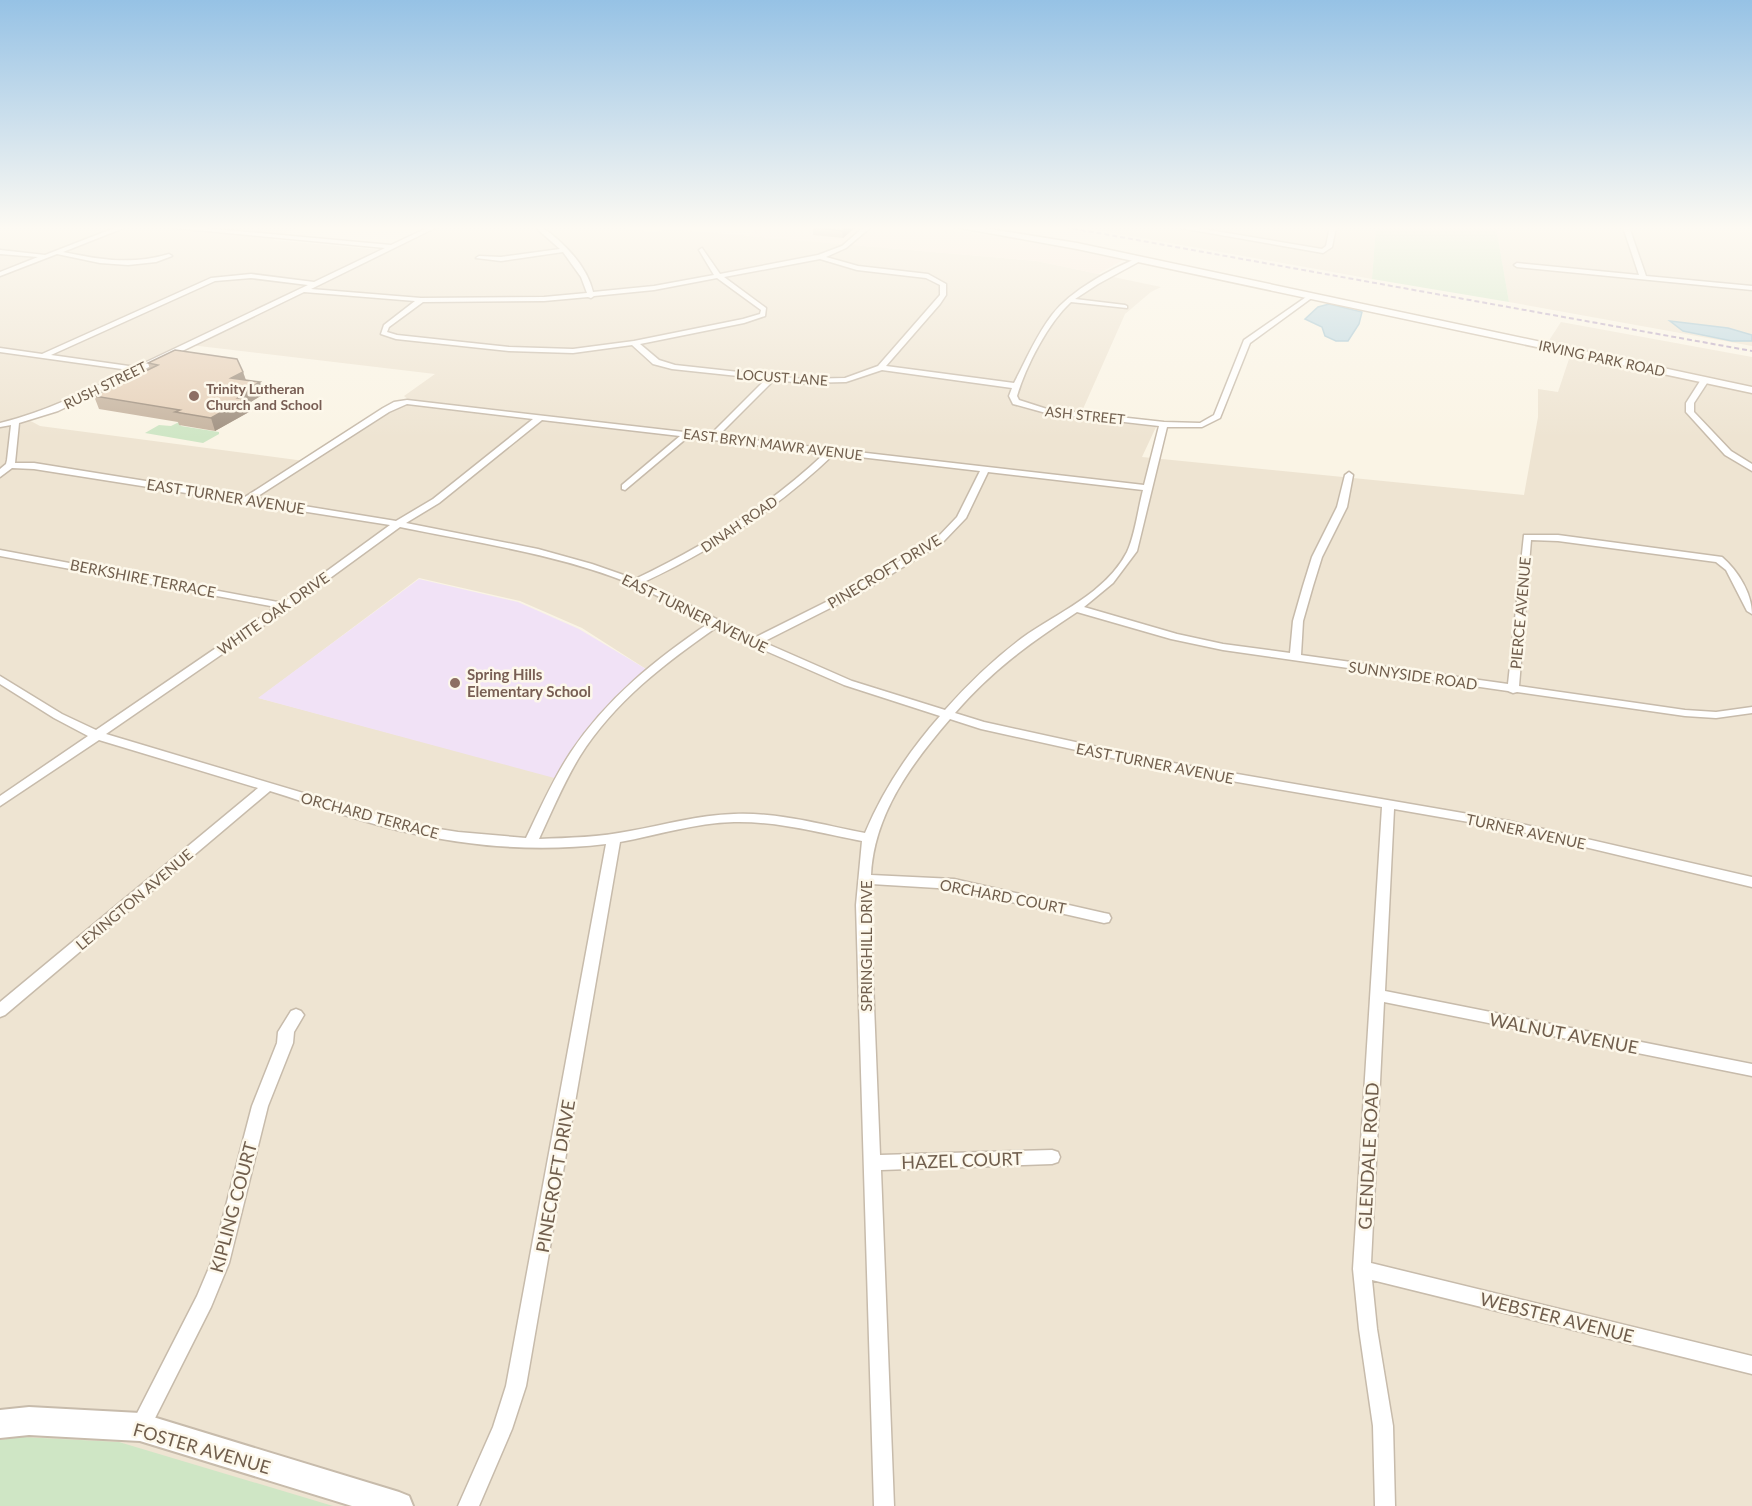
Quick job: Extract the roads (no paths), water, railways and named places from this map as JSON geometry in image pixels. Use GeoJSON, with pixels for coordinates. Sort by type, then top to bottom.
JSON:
{"type":"FeatureCollection","features":[{"type":"Feature","properties":{"kind":"main road","name":"IRVING PARK ROAD"},"geometry":{"type":"LineString","coordinates":[[1317,297],[1752,390]]}},
{"type":"Feature","properties":{"kind":"street"},"geometry":{"type":"LineString","coordinates":[[45,355],[173,297]]}},
{"type":"Feature","properties":{"kind":"street","name":"RUSH STREET"},"geometry":{"type":"LineString","coordinates":[[0,425],[46,413],[289,297]]}},
{"type":"Feature","properties":{"kind":"street"},"geometry":{"type":"LineString","coordinates":[[390,297],[498,301],[567,297]]}},
{"type":"Feature","properties":{"kind":"street"},"geometry":{"type":"LineString","coordinates":[[422,300],[386,326],[383,331],[396,337],[527,351],[573,351],[634,343],[763,315],[765,309],[748,297]]}},
{"type":"Feature","properties":{"kind":"street","name":"LOCUST LANE"},"geometry":{"type":"LineString","coordinates":[[634,343],[651,359],[664,365],[814,382],[846,380],[881,368],[942,297]]}},
{"type":"Feature","properties":{"kind":"street"},"geometry":{"type":"LineString","coordinates":[[881,368],[1016,386],[1053,318],[1074,297]]}},
{"type":"Feature","properties":{"kind":"street"},"geometry":{"type":"LineString","coordinates":[[1164,424],[1202,425],[1214,419],[1247,342],[1309,297]]}},
{"type":"Feature","properties":{"kind":"street"},"geometry":{"type":"LineString","coordinates":[[1069,300],[1125,307]]}},
{"type":"Feature","properties":{"kind":"street"},"geometry":{"type":"LineString","coordinates":[[0,350],[136,370]]}},
{"type":"Feature","properties":{"kind":"street"},"geometry":{"type":"LineString","coordinates":[[712,437],[772,378]]}},
{"type":"Feature","properties":{"kind":"street"},"geometry":{"type":"LineString","coordinates":[[1705,380],[1690,404],[1690,412],[1728,453],[1752,468]]}},
{"type":"Feature","properties":{"kind":"street","name":"ASH STREET"},"geometry":{"type":"LineString","coordinates":[[1016,386],[1013,396],[1016,402],[1035,409],[1164,424]]}},
{"type":"Feature","properties":{"kind":"street","name":"EAST BRYN MAWR AVENUE"},"geometry":{"type":"LineString","coordinates":[[248,499],[397,404],[422,403],[1148,489]]}},
{"type":"Feature","properties":{"kind":"street","name":"WHITE OAK DRIVE"},"geometry":{"type":"LineString","coordinates":[[0,802],[285,606],[398,524],[436,501],[541,417]]}},
{"type":"Feature","properties":{"kind":"street"},"geometry":{"type":"LineString","coordinates":[[0,474],[10,465],[15,422]]}},
{"type":"Feature","properties":{"kind":"street","name":"SPRINGHILL DRIVE"},"geometry":{"type":"LineString","coordinates":[[884,1506],[863,905],[869,838],[905,769],[948,715],[1005,656],[1035,634],[1078,609],[1107,585],[1122,568],[1132,551],[1164,424]]}},
{"type":"Feature","properties":{"kind":"street"},"geometry":{"type":"LineString","coordinates":[[625,488],[687,434]]}},
{"type":"Feature","properties":{"kind":"street","name":"DINAH ROAD"},"geometry":{"type":"LineString","coordinates":[[636,582],[698,552],[767,507],[801,481],[832,451]]}},
{"type":"Feature","properties":{"kind":"street","name":"EAST TURNER AVENUE"},"geometry":{"type":"LineString","coordinates":[[10,465],[34,466],[248,499],[398,524],[538,552],[636,582],[754,642],[848,683],[948,715],[1120,757],[1298,789]]}},
{"type":"Feature","properties":{"kind":"street","name":"PINECROFT DRIVE"},"geometry":{"type":"LineString","coordinates":[[754,642],[860,589],[939,541],[961,518],[985,469]]}},
{"type":"Feature","properties":{"kind":"street"},"geometry":{"type":"LineString","coordinates":[[1295,658],[1298,621],[1308,586],[1317,558],[1342,507],[1349,475]]}},
{"type":"Feature","properties":{"kind":"street","name":"PIERCE AVENUE"},"geometry":{"type":"LineString","coordinates":[[1513,690],[1527,537],[1558,538],[1719,559],[1730,569],[1752,611]]}},
{"type":"Feature","properties":{"kind":"street","name":"BERKSHIRE TERRACE"},"geometry":{"type":"LineString","coordinates":[[0,553],[285,606]]}},
{"type":"Feature","properties":{"kind":"street","name":"SUNNYSIDE ROAD"},"geometry":{"type":"LineString","coordinates":[[1078,609],[1175,638],[1295,658],[1685,713],[1716,715],[1752,710]]}},
{"type":"Feature","properties":{"kind":"street"},"geometry":{"type":"LineString","coordinates":[[530,843],[575,755],[609,709],[653,667],[717,622]]}},
{"type":"Feature","properties":{"kind":"street","name":"ORCHARD TERRACE"},"geometry":{"type":"LineString","coordinates":[[0,679],[58,716],[96,735],[406,828],[461,838],[530,843],[614,838],[676,825],[736,818],[772,821],[869,838]]}},
{"type":"Feature","properties":{"kind":"street","name":"LEXINGTON AVENUE"},"geometry":{"type":"LineString","coordinates":[[0,1011],[267,787]]}},
{"type":"Feature","properties":{"kind":"street","name":"TURNER AVENUE"},"geometry":{"type":"LineString","coordinates":[[1298,789],[1519,827],[1752,882]]}},
{"type":"Feature","properties":{"kind":"street","name":"GLENDALE ROAD"},"geometry":{"type":"LineString","coordinates":[[1385,1506],[1383,1426],[1368,1329],[1362,1269],[1388,804]]}},
{"type":"Feature","properties":{"kind":"street","name":"PINECROFT DRIVE"},"geometry":{"type":"LineString","coordinates":[[468,1506],[502,1429],[519,1375],[614,838]]}},
{"type":"Feature","properties":{"kind":"street","name":"ORCHARD COURT"},"geometry":{"type":"LineString","coordinates":[[865,879],[954,884],[1104,918]]}},
{"type":"Feature","properties":{"kind":"street","name":"WALNUT AVENUE"},"geometry":{"type":"LineString","coordinates":[[1377,995],[1752,1070]]}},
{"type":"Feature","properties":{"kind":"street","name":"KIPLING COURT"},"geometry":{"type":"LineString","coordinates":[[140,1426],[204,1301],[220,1263],[261,1106],[285,1043],[286,1032],[296,1015]]}},
{"type":"Feature","properties":{"kind":"street","name":"HAZEL COURT"},"geometry":{"type":"LineString","coordinates":[[871,1163],[1052,1157]]}},
{"type":"Feature","properties":{"kind":"street","name":"WEBSTER AVENUE"},"geometry":{"type":"LineString","coordinates":[[1362,1269],[1752,1365]]}},
{"type":"Feature","properties":{"kind":"street","name":"FOSTER AVENUE"},"geometry":{"type":"LineString","coordinates":[[0,1424],[29,1420],[140,1426],[399,1506]]}},
{"type":"Feature","properties":{"kind":"water"},"geometry":{"type":"Polygon","coordinates":[[[1329,304],[1362,312],[1359,324],[1348,341],[1336,341],[1325,336],[1322,327],[1305,319],[1318,307],[1329,304]]]}},
{"type":"Feature","properties":{"kind":"water"},"geometry":{"type":"Polygon","coordinates":[[[1670,321],[1728,328],[1752,335],[1752,341],[1732,341],[1683,331],[1670,321]]]}},
{"type":"Feature","properties":{"kind":"railway"},"geometry":{"type":"LineString","coordinates":[[1454,297],[1752,351]]}},
{"type":"Feature","properties":{"kind":"place","name":"Trinity Lutheran Church and School"},"geometry":{"type":"Point","coordinates":[194,396]}},
{"type":"Feature","properties":{"kind":"place","name":"Spring Hills Elementary School"},"geometry":{"type":"Point","coordinates":[455,683]}}]}
